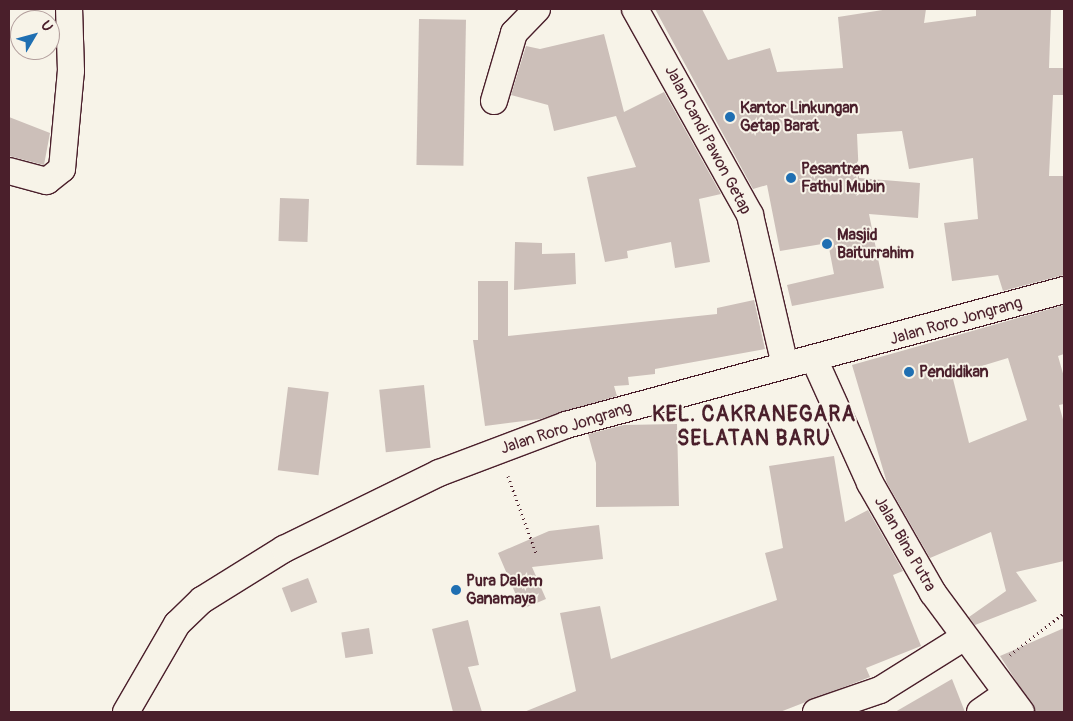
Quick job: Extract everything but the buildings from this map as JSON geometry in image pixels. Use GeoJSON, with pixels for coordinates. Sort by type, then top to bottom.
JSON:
{"type":"FeatureCollection","features":[{"type":"Feature","properties":{"kind":"street"},"geometry":{"type":"LineString","coordinates":[[9,171],[47,181],[62,169],[66,159],[69,9]]}},
{"type":"Feature","properties":{"kind":"street"},"geometry":{"type":"LineString","coordinates":[[494,101],[514,33],[537,9]]}},
{"type":"Feature","properties":{"kind":"street","name":"Jalan Candi Pawon Getap"},"geometry":{"type":"LineString","coordinates":[[635,9],[750,215],[785,365]]}},
{"type":"Feature","properties":{"kind":"street","name":"Jalan Roro Jongrang"},"geometry":{"type":"LineString","coordinates":[[126,712],[187,612],[284,549],[439,473],[566,425],[785,365],[815,361],[1064,290]]}},
{"type":"Feature","properties":{"kind":"street","name":"Jalan Bina Putra"},"geometry":{"type":"LineString","coordinates":[[815,361],[870,483],[963,638],[1014,703]]}},
{"type":"Feature","properties":{"kind":"street"},"geometry":{"type":"LineString","coordinates":[[816,712],[880,690],[963,638]]}},
{"type":"Feature","properties":{"kind":"street"},"geometry":{"type":"LineString","coordinates":[[980,712],[1014,703]]}},
{"type":"Feature","properties":{"kind":"path"},"geometry":{"type":"LineString","coordinates":[[497,450],[536,553]]}},
{"type":"Feature","properties":{"kind":"path"},"geometry":{"type":"LineString","coordinates":[[988,672],[1064,613]]}},
{"type":"Feature","properties":{"kind":"place","name":"Kantor Linkungan Getap Barat"},"geometry":{"type":"Point","coordinates":[730,117]}},
{"type":"Feature","properties":{"kind":"place","name":"Pesantren Fathul Mubin"},"geometry":{"type":"Point","coordinates":[791,178]}},
{"type":"Feature","properties":{"kind":"place","name":"Masjid Baiturrahim"},"geometry":{"type":"Point","coordinates":[827,244]}},
{"type":"Feature","properties":{"kind":"place","name":"Pendidikan"},"geometry":{"type":"Point","coordinates":[909,372]}},
{"type":"Feature","properties":{"kind":"place","name":"Pura Dalem Ganamaya"},"geometry":{"type":"Point","coordinates":[456,590]}},
{"type":"Feature","properties":{"kind":"district","name":"KEL. CAKRANEGARA SELATAN BARU"},"geometry":{"type":"Point","coordinates":[754,427]}}]}
